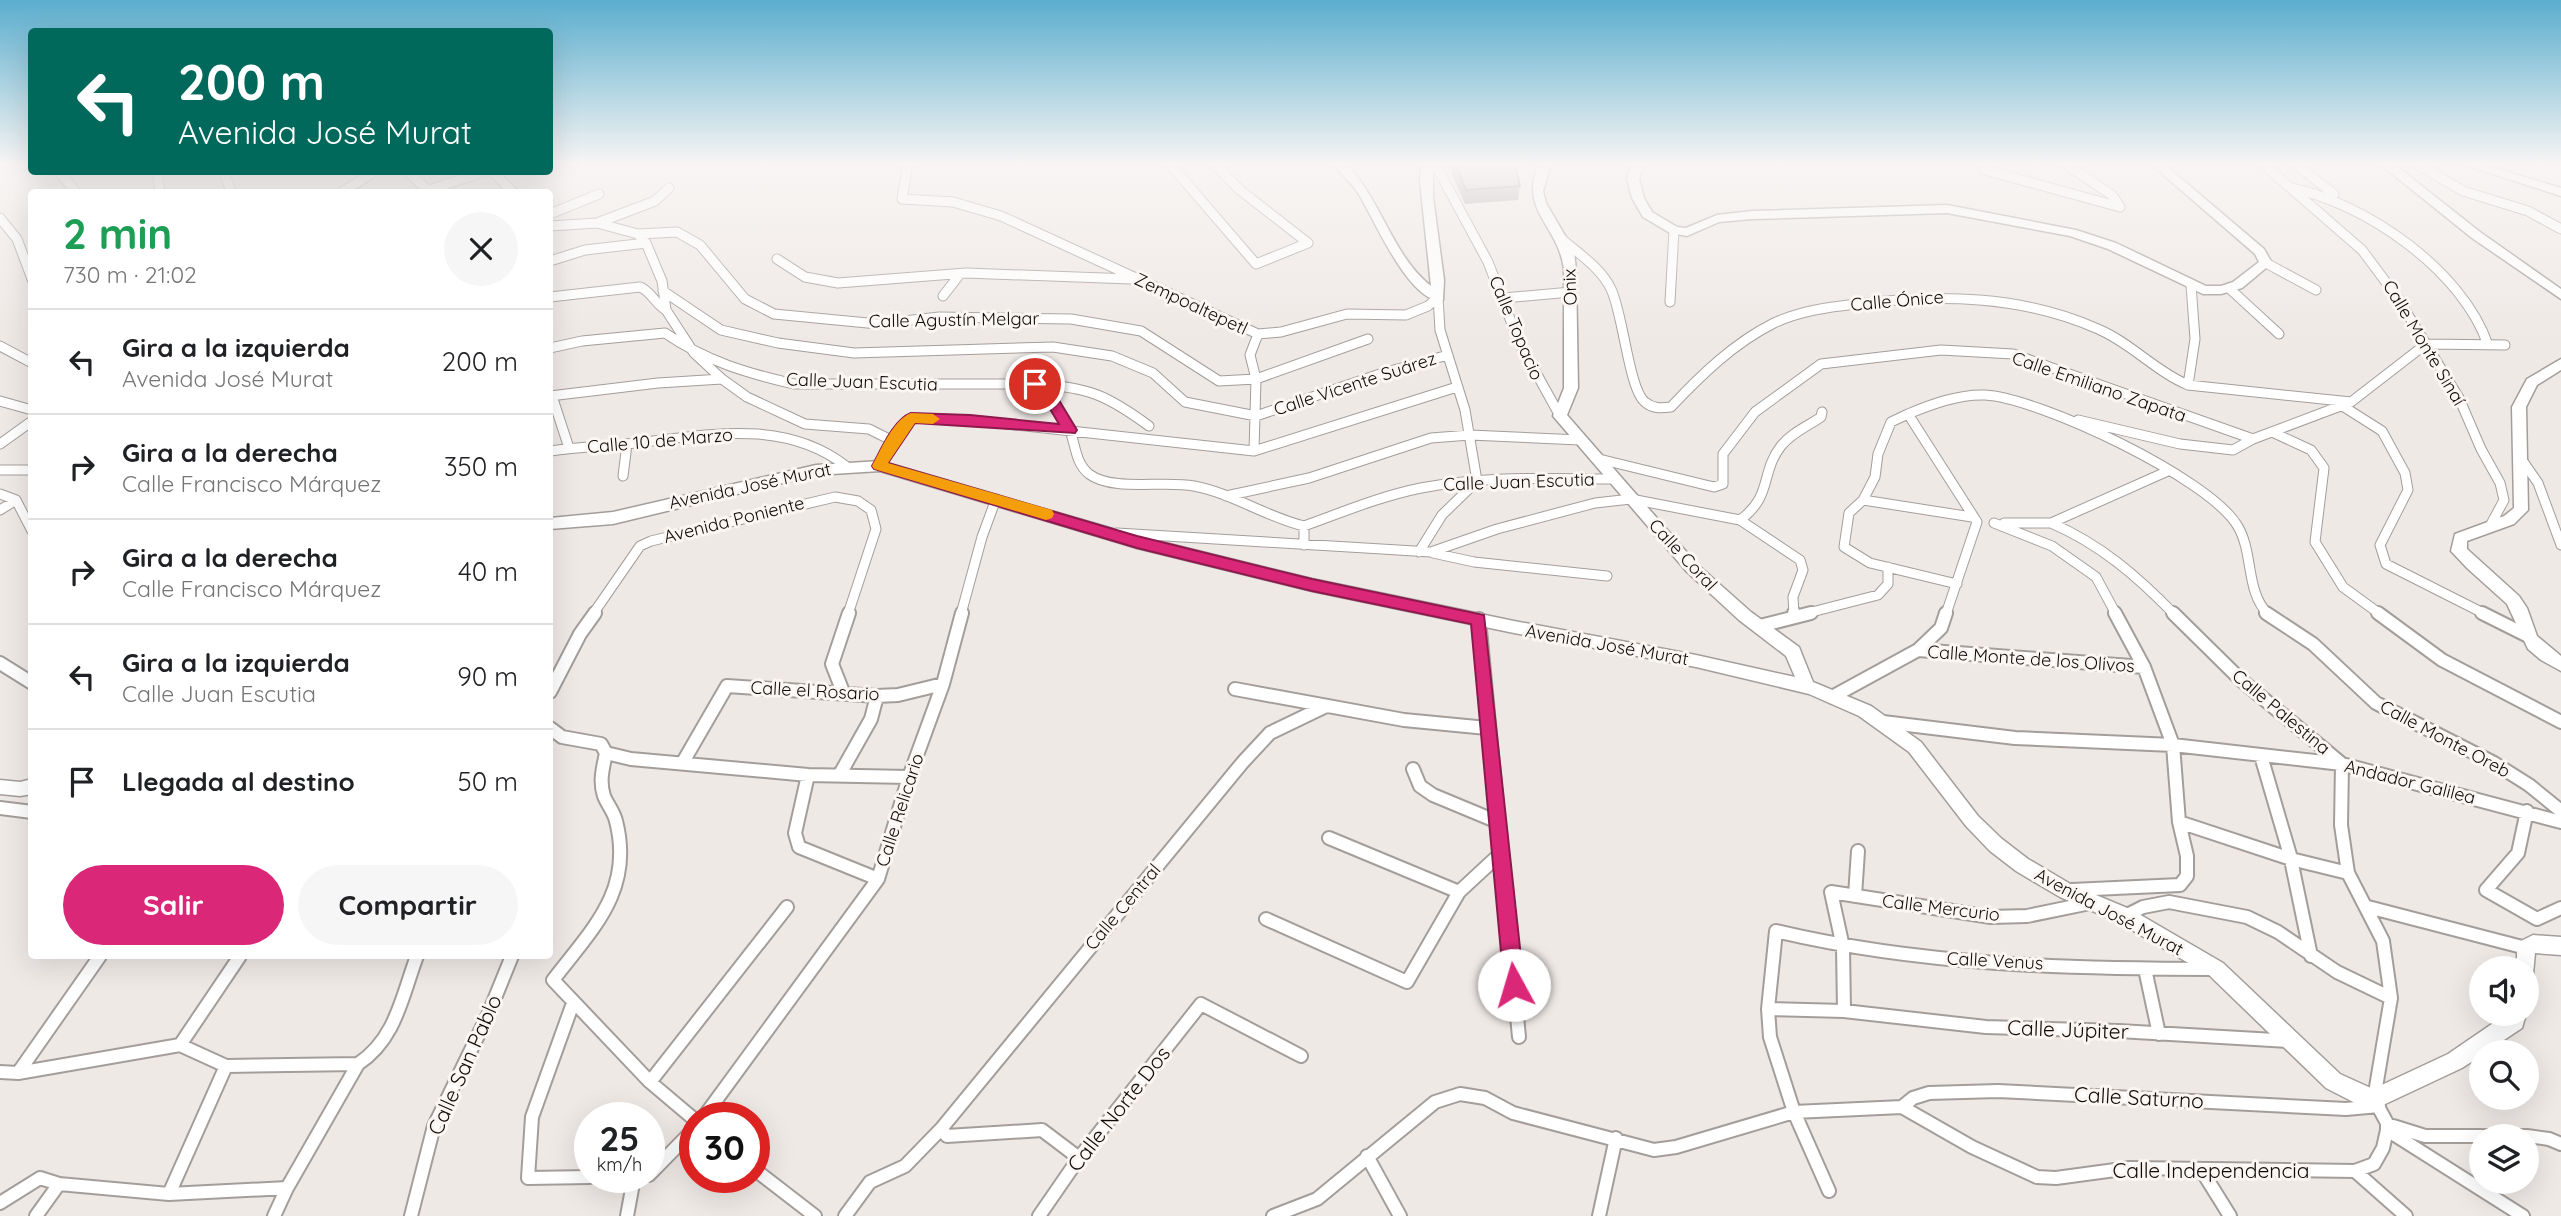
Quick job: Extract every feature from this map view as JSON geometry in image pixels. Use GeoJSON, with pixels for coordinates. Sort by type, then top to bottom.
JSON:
{"type":"FeatureCollection","features":[{"type":"Feature","properties":{"kind":"street"},"geometry":{"type":"LineString","coordinates":[[553,226],[603,221]]}},
{"type":"Feature","properties":{"kind":"street","name":"Zempoaltepetl"},"geometry":{"type":"LineString","coordinates":[[1011,221],[1258,334],[1293,331],[1346,314],[1388,317],[1410,314],[1429,308],[1438,297]]}},
{"type":"Feature","properties":{"kind":"street"},"geometry":{"type":"LineString","coordinates":[[1219,221],[1256,264],[1308,243],[1279,221]]}},
{"type":"Feature","properties":{"kind":"street"},"geometry":{"type":"LineString","coordinates":[[1380,221],[1417,281],[1438,297]]}},
{"type":"Feature","properties":{"kind":"street"},"geometry":{"type":"LineString","coordinates":[[1419,552],[1442,515],[1477,481],[1470,435],[1440,330],[1439,273],[1429,221]]}},
{"type":"Feature","properties":{"kind":"street","name":"Calle Topacio"},"geometry":{"type":"LineString","coordinates":[[1466,221],[1488,262],[1519,342],[1560,416]]}},
{"type":"Feature","properties":{"kind":"street","name":"Onix"},"geometry":{"type":"LineString","coordinates":[[1551,221],[1568,251],[1571,292],[1571,388],[1560,416]]}},
{"type":"Feature","properties":{"kind":"street"},"geometry":{"type":"LineString","coordinates":[[1660,221],[1681,231],[1712,221]]}},
{"type":"Feature","properties":{"kind":"street"},"geometry":{"type":"LineString","coordinates":[[2006,221],[2082,236],[2112,246],[2191,285],[2214,292],[2230,289],[2251,278],[2266,263]]}},
{"type":"Feature","properties":{"kind":"street"},"geometry":{"type":"LineString","coordinates":[[2226,221],[2248,239],[2266,263],[2316,290]]}},
{"type":"Feature","properties":{"kind":"street","name":"Calle Monte Sinaí"},"geometry":{"type":"LineString","coordinates":[[2329,221],[2362,250],[2383,275],[2459,398],[2481,449],[2500,483],[2504,500],[2490,526]]}},
{"type":"Feature","properties":{"kind":"street"},"geometry":{"type":"LineString","coordinates":[[2368,221],[2415,253],[2446,280],[2473,311],[2488,345]]}},
{"type":"Feature","properties":{"kind":"street"},"geometry":{"type":"LineString","coordinates":[[2458,221],[2561,293]]}},
{"type":"Feature","properties":{"kind":"street"},"geometry":{"type":"LineString","coordinates":[[597,223],[639,234],[646,243],[662,281],[666,310],[694,353]]}},
{"type":"Feature","properties":{"kind":"street"},"geometry":{"type":"LineString","coordinates":[[3,226],[17,239],[28,268]]}},
{"type":"Feature","properties":{"kind":"street"},"geometry":{"type":"LineString","coordinates":[[1670,302],[1681,231]]}},
{"type":"Feature","properties":{"kind":"street","name":"Calle Agustín Melgar"},"geometry":{"type":"LineString","coordinates":[[639,234],[677,232],[700,245],[745,299],[775,314],[878,324],[939,317],[1071,319],[1142,331],[1219,381],[1256,379],[1368,339]]}},
{"type":"Feature","properties":{"kind":"street","name":"Calle Ónice"},"geometry":{"type":"LineString","coordinates":[[1562,239],[1596,269],[1614,293],[1633,380],[1643,401],[1656,408],[1671,407],[1703,372],[1765,329],[1793,315],[1842,306],[1938,296],[1981,298],[2019,304],[2099,329],[2170,379],[2188,385],[2346,404]]}},
{"type":"Feature","properties":{"kind":"street"},"geometry":{"type":"LineString","coordinates":[[553,260],[564,254],[608,245],[646,243]]}},
{"type":"Feature","properties":{"kind":"street"},"geometry":{"type":"LineString","coordinates":[[777,259],[799,274],[826,283],[960,274],[1052,274],[1142,279]]}},
{"type":"Feature","properties":{"kind":"street"},"geometry":{"type":"LineString","coordinates":[[943,296],[960,274]]}},
{"type":"Feature","properties":{"kind":"street"},"geometry":{"type":"LineString","coordinates":[[2188,385],[2195,339],[2191,285]]}},
{"type":"Feature","properties":{"kind":"street"},"geometry":{"type":"LineString","coordinates":[[553,298],[640,287],[646,289],[658,306],[666,310]]}},
{"type":"Feature","properties":{"kind":"street"},"geometry":{"type":"LineString","coordinates":[[2230,289],[2279,334]]}},
{"type":"Feature","properties":{"kind":"street","name":"Calle Vicente Suárez"},"geometry":{"type":"LineString","coordinates":[[663,291],[721,330],[778,343],[854,353],[1053,347],[1112,356],[1153,373],[1185,402],[1256,416],[1383,373],[1448,355]]}},
{"type":"Feature","properties":{"kind":"street"},"geometry":{"type":"LineString","coordinates":[[1503,298],[1571,292]]}},
{"type":"Feature","properties":{"kind":"street"},"geometry":{"type":"LineString","coordinates":[[553,347],[582,341],[664,333],[694,353],[722,379],[747,397],[805,424],[869,429],[893,441]]}},
{"type":"Feature","properties":{"kind":"street"},"geometry":{"type":"LineString","coordinates":[[1254,451],[1256,379],[1250,355],[1258,334]]}},
{"type":"Feature","properties":{"kind":"street"},"geometry":{"type":"LineString","coordinates":[[2061,416],[2180,444],[2234,450],[2253,439],[2346,404],[2426,344],[2505,345]]}},
{"type":"Feature","properties":{"kind":"street"},"geometry":{"type":"LineString","coordinates":[[3,349],[28,361]]}},
{"type":"Feature","properties":{"kind":"street","name":"Calle Emiliano Zapata"},"geometry":{"type":"LineString","coordinates":[[1595,458],[1714,487],[1723,484],[1725,478],[1723,454],[1755,412],[1821,364],[1941,350],[2013,354],[2253,439]]}},
{"type":"Feature","properties":{"kind":"street","name":"Calle Juan Escutia"},"geometry":{"type":"LineString","coordinates":[[694,353],[758,376],[794,384],[1075,385],[1112,398],[1149,426]]}},
{"type":"Feature","properties":{"kind":"street"},"geometry":{"type":"LineString","coordinates":[[2561,364],[2532,382],[2519,407],[2521,510],[2509,520],[2460,538],[2459,551],[2473,568],[2512,599],[2522,612],[2528,636],[2539,651],[2561,664]]}},
{"type":"Feature","properties":{"kind":"street"},"geometry":{"type":"LineString","coordinates":[[553,396],[657,383],[722,379]]}},
{"type":"Feature","properties":{"kind":"street"},"geometry":{"type":"LineString","coordinates":[[1035,384],[1052,400],[1070,430],[1075,460],[1098,480],[1193,486],[1226,496],[1290,523],[1304,526],[1304,545]]}},
{"type":"Feature","properties":{"kind":"street"},"geometry":{"type":"LineString","coordinates":[[880,466],[893,441],[911,418],[970,420],[1254,451],[1306,437],[1457,387]]}},
{"type":"Feature","properties":{"kind":"street"},"geometry":{"type":"LineString","coordinates":[[1957,584],[1870,563],[1844,547],[1849,513],[1863,500],[1875,477],[1878,454],[1891,422],[1935,402],[1986,395],[2029,403],[2061,416],[2168,471]]}},
{"type":"Feature","properties":{"kind":"street"},"geometry":{"type":"LineString","coordinates":[[0,401],[28,409]]}},
{"type":"Feature","properties":{"kind":"street"},"geometry":{"type":"LineString","coordinates":[[553,402],[569,449]]}},
{"type":"Feature","properties":{"kind":"street"},"geometry":{"type":"LineString","coordinates":[[2346,404],[2382,431],[2405,473],[2408,490],[2380,545],[2386,565],[2401,575],[2443,592],[2528,636]]}},
{"type":"Feature","properties":{"kind":"street"},"geometry":{"type":"LineString","coordinates":[[1740,520],[1755,512],[1762,501],[1779,448],[1821,417],[1822,412]]}},
{"type":"Feature","properties":{"kind":"street"},"geometry":{"type":"LineString","coordinates":[[1908,414],[1975,520]]}},
{"type":"Feature","properties":{"kind":"street","name":"Calle Coral"},"geometry":{"type":"LineString","coordinates":[[1560,416],[1692,568],[1736,608],[1793,652],[1807,687]]}},
{"type":"Feature","properties":{"kind":"street"},"geometry":{"type":"LineString","coordinates":[[0,444],[28,424]]}},
{"type":"Feature","properties":{"kind":"street"},"geometry":{"type":"LineString","coordinates":[[797,440],[805,424]]}},
{"type":"Feature","properties":{"kind":"street","name":"Calle 10 de Marzo"},"geometry":{"type":"LineString","coordinates":[[553,451],[731,432],[797,440],[835,454],[846,466]]}},
{"type":"Feature","properties":{"kind":"street"},"geometry":{"type":"LineString","coordinates":[[2272,432],[2311,450],[2324,468],[2315,542],[2343,587],[2442,660],[2561,722]]}},
{"type":"Feature","properties":{"kind":"street"},"geometry":{"type":"LineString","coordinates":[[1226,496],[1309,478],[1431,438],[1470,435],[1580,440]]}},
{"type":"Feature","properties":{"kind":"street"},"geometry":{"type":"LineString","coordinates":[[623,476],[627,444]]}},
{"type":"Feature","properties":{"kind":"street"},"geometry":{"type":"LineString","coordinates":[[2520,457],[2538,483],[2561,545]]}},
{"type":"Feature","properties":{"kind":"street","name":"Avenida José Murat"},"geometry":{"type":"LineString","coordinates":[[553,524],[613,518],[757,482],[846,466],[880,466],[1109,533],[1312,585],[1696,661],[1807,687],[1864,711],[1915,747],[1972,821],[1996,845],[2022,865],[2066,891],[2125,916],[2216,969],[2333,1081],[2377,1103]]}},
{"type":"Feature","properties":{"kind":"street"},"geometry":{"type":"LineString","coordinates":[[0,470],[28,470]]}},
{"type":"Feature","properties":{"kind":"street"},"geometry":{"type":"LineString","coordinates":[[1863,500],[1994,523],[2050,523],[2168,471]]}},
{"type":"Feature","properties":{"kind":"street","name":"Calle Monte Oreb"},"geometry":{"type":"LineString","coordinates":[[2168,471],[2229,514],[2246,540],[2253,587],[2260,606],[2268,613],[2313,643],[2347,680],[2373,701],[2503,766],[2561,811]]}},
{"type":"Feature","properties":{"kind":"street","name":"Calle Juan Escutia"},"geometry":{"type":"LineString","coordinates":[[1304,526],[1399,494],[1438,484],[1614,479]]}},
{"type":"Feature","properties":{"kind":"street"},"geometry":{"type":"LineString","coordinates":[[0,494],[16,500],[28,523]]}},
{"type":"Feature","properties":{"kind":"street","name":"Avenida Poniente"},"geometry":{"type":"LineString","coordinates":[[553,686],[580,634],[640,546],[651,541],[835,496],[858,501],[871,510],[876,529],[832,664],[843,692]]}},
{"type":"Feature","properties":{"kind":"street","name":"Calle Relicario"},"geometry":{"type":"LineString","coordinates":[[715,1102],[878,879],[908,777],[943,684],[982,537],[996,499]]}},
{"type":"Feature","properties":{"kind":"street"},"geometry":{"type":"LineString","coordinates":[[1432,552],[1534,519],[1595,503],[1631,499],[1713,513],[1740,520],[1800,560],[1803,570],[1793,597],[1794,616]]}},
{"type":"Feature","properties":{"kind":"street"},"geometry":{"type":"LineString","coordinates":[[0,510],[16,500]]}},
{"type":"Feature","properties":{"kind":"street","name":"Calle Monte de los Olivos"},"geometry":{"type":"LineString","coordinates":[[1832,697],[1918,650],[1941,628],[1975,520]]}},
{"type":"Feature","properties":{"kind":"street"},"geometry":{"type":"LineString","coordinates":[[1994,523],[2052,546],[2096,577],[2144,667],[2174,745],[2179,822],[2187,856],[2187,876],[2180,885],[2066,891]]}},
{"type":"Feature","properties":{"kind":"street","name":"Calle Palestina"},"geometry":{"type":"LineString","coordinates":[[2050,523],[2073,530],[2117,561],[2228,668],[2342,764],[2341,825],[2348,873],[2384,942],[2391,998],[2377,1103]]}},
{"type":"Feature","properties":{"kind":"street"},"geometry":{"type":"LineString","coordinates":[[1109,533],[1432,552],[1474,562],[1607,576]]}},
{"type":"Feature","properties":{"kind":"street"},"geometry":{"type":"LineString","coordinates":[[1760,626],[1878,595],[1888,584],[1888,567]]}},
{"type":"Feature","properties":{"kind":"street"},"geometry":{"type":"LineString","coordinates":[[1479,619],[1487,728],[1499,822],[1519,1037]]}},
{"type":"Feature","properties":{"kind":"street","name":"Calle Monte de los Olivos"},"geometry":{"type":"LineString","coordinates":[[1918,650],[2144,667]]}},
{"type":"Feature","properties":{"kind":"street"},"geometry":{"type":"LineString","coordinates":[[0,663],[28,680]]}},
{"type":"Feature","properties":{"kind":"street","name":"Calle el Rosario"},"geometry":{"type":"LineString","coordinates":[[683,762],[727,686],[877,696],[898,695],[943,684]]}},
{"type":"Feature","properties":{"kind":"street"},"geometry":{"type":"LineString","coordinates":[[1236,689],[1404,720],[1487,728]]}},
{"type":"Feature","properties":{"kind":"street"},"geometry":{"type":"LineString","coordinates":[[840,774],[872,719],[877,696]]}},
{"type":"Feature","properties":{"kind":"street","name":"Calle Central"},"geometry":{"type":"LineString","coordinates":[[845,1216],[870,1182],[905,1166],[941,1129],[1242,762],[1269,733],[1324,707]]}},
{"type":"Feature","properties":{"kind":"street","name":"Andador Galilea"},"geometry":{"type":"LineString","coordinates":[[1881,722],[2028,739],[2174,745],[2342,764],[2561,822]]}},
{"type":"Feature","properties":{"kind":"street"},"geometry":{"type":"LineString","coordinates":[[553,730],[562,737],[601,744],[606,753],[600,776],[604,795],[616,820],[621,873],[606,911],[553,980],[650,1082],[679,1106]]}},
{"type":"Feature","properties":{"kind":"street"},"geometry":{"type":"LineString","coordinates":[[606,753],[631,759],[808,775],[908,777]]}},
{"type":"Feature","properties":{"kind":"street"},"geometry":{"type":"LineString","coordinates":[[2261,756],[2291,859],[2311,956]]}},
{"type":"Feature","properties":{"kind":"street"},"geometry":{"type":"LineString","coordinates":[[1413,769],[1420,786],[1433,795],[1499,822]]}},
{"type":"Feature","properties":{"kind":"street"},"geometry":{"type":"LineString","coordinates":[[808,775],[794,833],[799,847],[878,879]]}},
{"type":"Feature","properties":{"kind":"street"},"geometry":{"type":"LineString","coordinates":[[0,787],[28,787]]}},
{"type":"Feature","properties":{"kind":"street"},"geometry":{"type":"LineString","coordinates":[[0,808],[28,812]]}},
{"type":"Feature","properties":{"kind":"street"},"geometry":{"type":"LineString","coordinates":[[2527,811],[2518,853],[2486,890],[2537,919]]}},
{"type":"Feature","properties":{"kind":"street"},"geometry":{"type":"LineString","coordinates":[[2179,822],[2291,859],[2348,873]]}},
{"type":"Feature","properties":{"kind":"street"},"geometry":{"type":"LineString","coordinates":[[1329,838],[1459,892]]}},
{"type":"Feature","properties":{"kind":"street"},"geometry":{"type":"LineString","coordinates":[[1855,896],[1858,850]]}},
{"type":"Feature","properties":{"kind":"street"},"geometry":{"type":"LineString","coordinates":[[1266,919],[1407,982],[1459,892],[1500,853]]}},
{"type":"Feature","properties":{"kind":"street","name":"Calle Mercurio"},"geometry":{"type":"LineString","coordinates":[[1843,947],[1832,892],[1991,917],[2027,916],[2092,902]]}},
{"type":"Feature","properties":{"kind":"street"},"geometry":{"type":"LineString","coordinates":[[2125,916],[2143,907],[2169,902],[2207,907],[2247,917],[2278,932],[2311,956],[2391,998]]}},
{"type":"Feature","properties":{"kind":"street"},"geometry":{"type":"LineString","coordinates":[[650,1082],[787,906]]}},
{"type":"Feature","properties":{"kind":"street"},"geometry":{"type":"LineString","coordinates":[[2368,907],[2528,953],[2561,946]]}},
{"type":"Feature","properties":{"kind":"street"},"geometry":{"type":"LineString","coordinates":[[2537,919],[2561,908]]}},
{"type":"Feature","properties":{"kind":"street"},"geometry":{"type":"LineString","coordinates":[[2528,953],[2537,919]]}},
{"type":"Feature","properties":{"kind":"street","name":"Calle Venus"},"geometry":{"type":"LineString","coordinates":[[1768,1009],[1776,931],[1843,947],[1984,962],[2145,969],[2216,969]]}},
{"type":"Feature","properties":{"kind":"street"},"geometry":{"type":"LineString","coordinates":[[1843,947],[1844,1011]]}},
{"type":"Feature","properties":{"kind":"street"},"geometry":{"type":"LineString","coordinates":[[18,1073],[98,959]]}},
{"type":"Feature","properties":{"kind":"street"},"geometry":{"type":"LineString","coordinates":[[180,1045],[238,959]]}},
{"type":"Feature","properties":{"kind":"street"},"geometry":{"type":"LineString","coordinates":[[0,1072],[18,1073],[180,1045],[226,1066],[358,1065],[373,1057],[395,1022],[417,959]]}},
{"type":"Feature","properties":{"kind":"street","name":"Calle San Pablo"},"geometry":{"type":"LineString","coordinates":[[411,1216],[434,1126],[488,1015],[511,959]]}},
{"type":"Feature","properties":{"kind":"street"},"geometry":{"type":"LineString","coordinates":[[2145,969],[2159,1034]]}},
{"type":"Feature","properties":{"kind":"street"},"geometry":{"type":"LineString","coordinates":[[573,1003],[531,1117],[528,1178],[574,1177]]}},
{"type":"Feature","properties":{"kind":"street","name":"Calle Norte Dos"},"geometry":{"type":"LineString","coordinates":[[1039,1216],[1079,1158],[1202,1004],[1301,1056]]}},
{"type":"Feature","properties":{"kind":"street"},"geometry":{"type":"LineString","coordinates":[[1768,1009],[1770,1037],[1794,1112],[1829,1192]]}},
{"type":"Feature","properties":{"kind":"street","name":"Calle Júpiter"},"geometry":{"type":"LineString","coordinates":[[1768,1009],[1844,1011],[1986,1027],[2293,1042]]}},
{"type":"Feature","properties":{"kind":"street"},"geometry":{"type":"LineString","coordinates":[[2406,1216],[2355,1171],[2374,1164],[2383,1148],[2387,1127],[2377,1103],[2455,1060],[2507,1026]]}},
{"type":"Feature","properties":{"kind":"street"},"geometry":{"type":"LineString","coordinates":[[274,1216],[287,1188],[358,1065]]}},
{"type":"Feature","properties":{"kind":"street"},"geometry":{"type":"LineString","coordinates":[[169,1194],[226,1066]]}},
{"type":"Feature","properties":{"kind":"street","name":"Calle Saturno"},"geometry":{"type":"LineString","coordinates":[[1902,1107],[1913,1098],[1929,1093],[1998,1091],[2346,1109],[2377,1103]]}},
{"type":"Feature","properties":{"kind":"street"},"geometry":{"type":"LineString","coordinates":[[1273,1216],[1317,1199],[1435,1102],[1460,1094],[1485,1098],[1513,1112],[1654,1150],[1676,1147],[1794,1112],[1902,1107]]}},
{"type":"Feature","properties":{"kind":"street","name":"Calle Independencia"},"geometry":{"type":"LineString","coordinates":[[1902,1107],[1972,1147],[2036,1177],[2056,1178],[2130,1168],[2355,1171]]}},
{"type":"Feature","properties":{"kind":"street"},"geometry":{"type":"LineString","coordinates":[[2387,1127],[2418,1136],[2469,1137]]}},
{"type":"Feature","properties":{"kind":"street"},"geometry":{"type":"LineString","coordinates":[[2387,1127],[2523,1216]]}},
{"type":"Feature","properties":{"kind":"street"},"geometry":{"type":"LineString","coordinates":[[941,1129],[947,1136],[1042,1130],[1079,1158]]}},
{"type":"Feature","properties":{"kind":"street"},"geometry":{"type":"LineString","coordinates":[[1599,1216],[1616,1138]]}},
{"type":"Feature","properties":{"kind":"street"},"geometry":{"type":"LineString","coordinates":[[2539,1138],[2561,1144]]}},
{"type":"Feature","properties":{"kind":"street"},"geometry":{"type":"LineString","coordinates":[[665,1159],[679,1144]]}},
{"type":"Feature","properties":{"kind":"street"},"geometry":{"type":"LineString","coordinates":[[1367,1156],[1400,1216]]}},
{"type":"Feature","properties":{"kind":"street"},"geometry":{"type":"LineString","coordinates":[[2202,1171],[2230,1216]]}},
{"type":"Feature","properties":{"kind":"street"},"geometry":{"type":"LineString","coordinates":[[0,1203],[40,1178],[60,1184],[169,1194],[287,1188]]}},
{"type":"Feature","properties":{"kind":"street"},"geometry":{"type":"LineString","coordinates":[[770,1181],[815,1216]]}},
{"type":"Feature","properties":{"kind":"street"},"geometry":{"type":"LineString","coordinates":[[36,1216],[60,1184]]}},
{"type":"Feature","properties":{"kind":"street"},"geometry":{"type":"LineString","coordinates":[[627,1216],[631,1193]]}},
{"type":"Feature","properties":{"kind":"slow traffic"},"geometry":{"type":"LineString","coordinates":[[933,419],[911,418],[893,441],[880,466],[1046,514]]}},
{"type":"Feature","properties":{"kind":"route"},"geometry":{"type":"LineString","coordinates":[[1035,384],[1052,400],[1070,430],[970,420],[911,418],[893,441],[880,466],[1137,542],[1312,585],[1479,619],[1490,760],[1499,822],[1514,985]]}}]}
